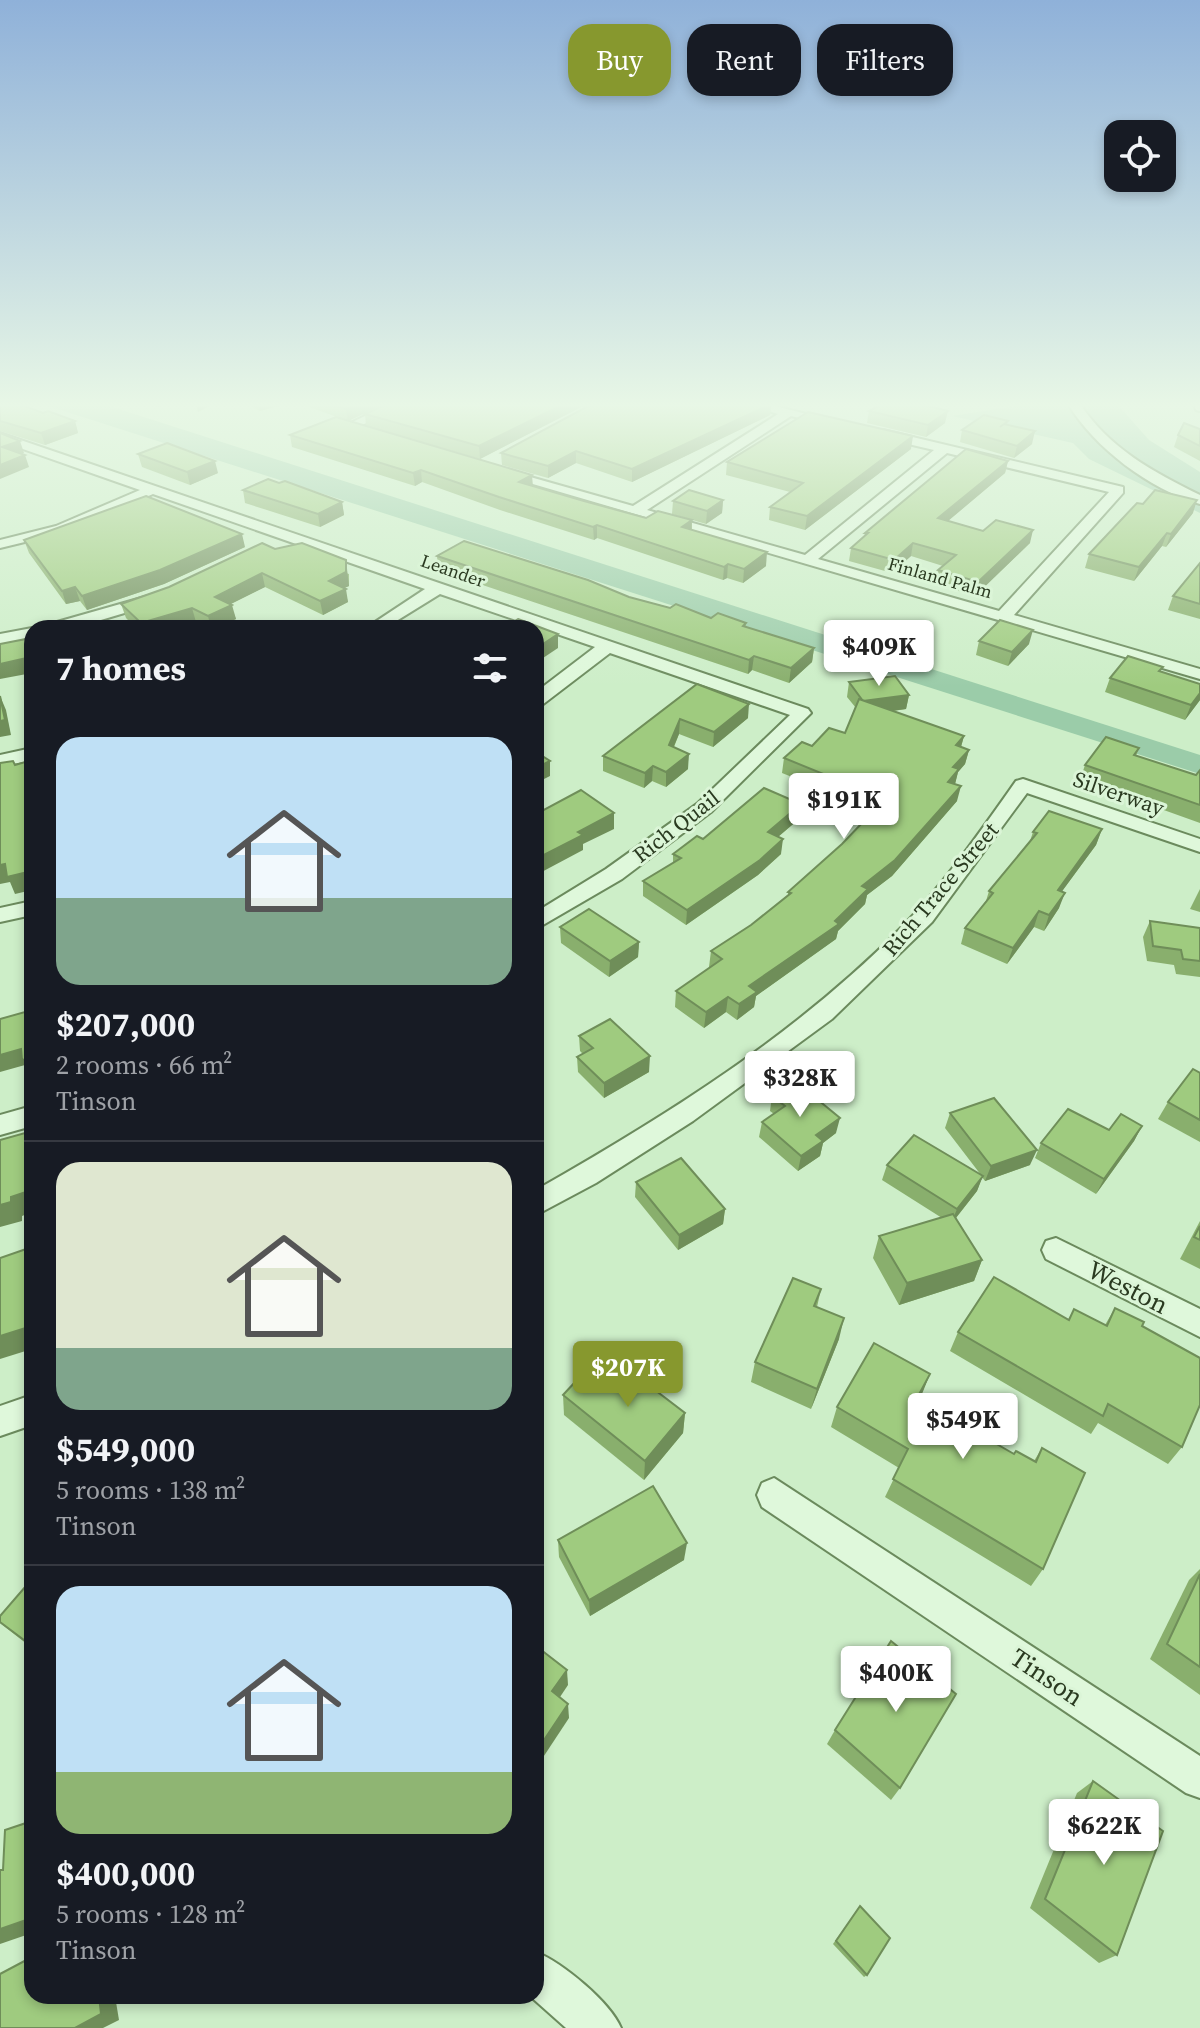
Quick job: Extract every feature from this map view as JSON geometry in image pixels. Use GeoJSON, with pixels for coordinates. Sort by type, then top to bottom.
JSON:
{"type":"FeatureCollection","features":[{"type":"Feature","properties":{"kind":"street"},"geometry":{"type":"LineString","coordinates":[[0,544],[61,529],[131,499]]}},
{"type":"Feature","properties":{"kind":"street","name":"Leander"},"geometry":{"type":"LineString","coordinates":[[181,499],[534,620]]}},
{"type":"Feature","properties":{"kind":"street","name":"Finland Palm"},"geometry":{"type":"LineString","coordinates":[[593,499],[1200,674]]}},
{"type":"Feature","properties":{"kind":"street"},"geometry":{"type":"LineString","coordinates":[[636,511],[655,499]]}},
{"type":"Feature","properties":{"kind":"street"},"geometry":{"type":"LineString","coordinates":[[807,561],[883,499]]}},
{"type":"Feature","properties":{"kind":"street"},"geometry":{"type":"LineString","coordinates":[[1003,617],[1110,499]]}},
{"type":"Feature","properties":{"kind":"street"},"geometry":{"type":"LineString","coordinates":[[263,548],[288,535]]}},
{"type":"Feature","properties":{"kind":"street"},"geometry":{"type":"LineString","coordinates":[[387,620],[439,587]]}},
{"type":"Feature","properties":{"kind":"street"},"geometry":{"type":"LineString","coordinates":[[82,620],[167,594]]}},
{"type":"Feature","properties":{"kind":"street","name":"Leander"},"geometry":{"type":"LineString","coordinates":[[544,624],[802,713]]}},
{"type":"Feature","properties":{"kind":"street"},"geometry":{"type":"LineString","coordinates":[[0,639],[24,634]]}},
{"type":"Feature","properties":{"kind":"street"},"geometry":{"type":"LineString","coordinates":[[544,695],[608,646]]}},
{"type":"Feature","properties":{"kind":"street","name":"Rich Quail"},"geometry":{"type":"LineString","coordinates":[[544,917],[614,874],[704,808],[802,713]]}},
{"type":"Feature","properties":{"kind":"street"},"geometry":{"type":"LineString","coordinates":[[0,761],[24,756]]}},
{"type":"Feature","properties":{"kind":"street","name":"Silverway"},"geometry":{"type":"LineString","coordinates":[[1023,785],[1200,846]]}},
{"type":"Feature","properties":{"kind":"street","name":"Rich Trace Street"},"geometry":{"type":"LineString","coordinates":[[544,1199],[655,1135],[764,1061],[870,972],[910,932],[1023,785]]}},
{"type":"Feature","properties":{"kind":"street"},"geometry":{"type":"LineString","coordinates":[[0,915],[24,910]]}},
{"type":"Feature","properties":{"kind":"street"},"geometry":{"type":"LineString","coordinates":[[0,1125],[24,1118]]}},
{"type":"Feature","properties":{"kind":"street","name":"Weston"},"geometry":{"type":"LineString","coordinates":[[1056,1250],[1200,1324]]}},
{"type":"Feature","properties":{"kind":"street"},"geometry":{"type":"LineString","coordinates":[[0,1421],[24,1413]]}},
{"type":"Feature","properties":{"kind":"street","name":"Tinson"},"geometry":{"type":"LineString","coordinates":[[774,1495],[1200,1779]]}},
{"type":"Feature","properties":{"kind":"street"},"geometry":{"type":"LineString","coordinates":[[544,1980],[599,2028]]}},
{"type":"Feature","properties":{"kind":"green space"},"geometry":{"type":"Polygon","coordinates":[[[338,499],[399,499],[1200,755],[1200,774],[338,499]]]}},
{"type":"Feature","properties":{"kind":"green space"},"geometry":{"type":"Polygon","coordinates":[[[1170,499],[1200,499],[1200,513],[1170,499]]]}},
{"type":"Feature","properties":{"kind":"building"},"geometry":{"type":"Polygon","coordinates":[[[139,499],[153,499],[242,534],[160,570],[82,596],[75,587],[62,591],[24,540],[139,499]]]}},
{"type":"Feature","properties":{"kind":"building"},"geometry":{"type":"Polygon","coordinates":[[[270,499],[333,499],[342,502],[318,514],[270,499]]]}},
{"type":"Feature","properties":{"kind":"building"},"geometry":{"type":"Polygon","coordinates":[[[504,499],[576,499],[646,518],[658,511],[692,520],[682,527],[767,552],[744,569],[728,564],[724,567],[597,525],[593,527],[504,499]]]}},
{"type":"Feature","properties":{"kind":"building"},"geometry":{"type":"Polygon","coordinates":[[[676,499],[723,500],[707,511],[673,501],[676,499]]]}},
{"type":"Feature","properties":{"kind":"building"},"geometry":{"type":"Polygon","coordinates":[[[781,499],[830,499],[807,516],[770,507],[781,499]]]}},
{"type":"Feature","properties":{"kind":"building"},"geometry":{"type":"Polygon","coordinates":[[[906,499],[962,499],[938,518],[983,531],[996,520],[1033,530],[978,582],[938,570],[956,555],[913,543],[894,560],[851,548],[868,533],[865,533],[906,499]]]}},
{"type":"Feature","properties":{"kind":"building"},"geometry":{"type":"Polygon","coordinates":[[[1148,499],[1197,500],[1171,534],[1167,533],[1139,567],[1089,554],[1137,503],[1143,504],[1148,499]]]}},
{"type":"Feature","properties":{"kind":"building"},"geometry":{"type":"Polygon","coordinates":[[[464,541],[588,580],[629,597],[670,608],[676,604],[711,618],[718,613],[746,623],[743,626],[814,648],[791,668],[754,656],[749,660],[437,556],[464,541]]]}},
{"type":"Feature","properties":{"kind":"building"},"geometry":{"type":"Polygon","coordinates":[[[262,543],[275,549],[302,543],[346,560],[346,572],[329,581],[346,589],[320,601],[262,573],[215,597],[232,605],[208,616],[192,608],[151,620],[138,620],[121,604],[169,587],[262,543]]]}},
{"type":"Feature","properties":{"kind":"building"},"geometry":{"type":"Polygon","coordinates":[[[1200,563],[1200,604],[1173,596],[1200,563]]]}},
{"type":"Feature","properties":{"kind":"building"},"geometry":{"type":"Polygon","coordinates":[[[1000,620],[1033,630],[1012,652],[979,641],[1000,620]]]}},
{"type":"Feature","properties":{"kind":"building"},"geometry":{"type":"Polygon","coordinates":[[[544,629],[558,634],[544,643],[544,629]]]}},
{"type":"Feature","properties":{"kind":"building"},"geometry":{"type":"Polygon","coordinates":[[[24,639],[24,659],[0,664],[0,644],[24,639]]]}},
{"type":"Feature","properties":{"kind":"building"},"geometry":{"type":"Polygon","coordinates":[[[1128,656],[1163,667],[1159,671],[1200,684],[1200,693],[1191,705],[1110,678],[1128,656]]]}},
{"type":"Feature","properties":{"kind":"building"},"geometry":{"type":"Polygon","coordinates":[[[895,676],[909,695],[863,701],[849,682],[895,676]]]}},
{"type":"Feature","properties":{"kind":"building"},"geometry":{"type":"Polygon","coordinates":[[[697,684],[749,704],[714,732],[680,719],[669,745],[689,754],[666,772],[653,766],[645,773],[603,756],[697,684]]]}},
{"type":"Feature","properties":{"kind":"building"},"geometry":{"type":"Polygon","coordinates":[[[0,696],[5,720],[0,721],[0,696]]]}},
{"type":"Feature","properties":{"kind":"building"},"geometry":{"type":"Polygon","coordinates":[[[859,699],[964,736],[956,745],[969,750],[953,767],[959,769],[948,782],[961,786],[895,860],[862,886],[868,889],[835,921],[839,924],[749,986],[757,992],[739,1004],[728,997],[706,1012],[676,991],[722,959],[711,951],[751,925],[791,893],[788,892],[842,844],[885,799],[784,758],[802,742],[812,746],[829,728],[845,733],[859,699]]]}},
{"type":"Feature","properties":{"kind":"building"},"geometry":{"type":"Polygon","coordinates":[[[1106,737],[1139,748],[1134,755],[1196,775],[1200,770],[1200,805],[1085,765],[1106,737]]]}},
{"type":"Feature","properties":{"kind":"building"},"geometry":{"type":"Polygon","coordinates":[[[13,761],[15,765],[24,762],[24,873],[7,877],[5,864],[0,865],[0,763],[13,761]]]}},
{"type":"Feature","properties":{"kind":"building"},"geometry":{"type":"Polygon","coordinates":[[[764,788],[801,804],[768,832],[783,839],[760,860],[687,910],[643,881],[681,858],[673,854],[697,836],[703,839],[764,788]]]}},
{"type":"Feature","properties":{"kind":"building"},"geometry":{"type":"Polygon","coordinates":[[[581,790],[614,813],[578,832],[583,835],[544,855],[544,810],[581,790]]]}},
{"type":"Feature","properties":{"kind":"building"},"geometry":{"type":"Polygon","coordinates":[[[1049,811],[1102,829],[1058,890],[1065,893],[1049,915],[1039,911],[1013,948],[965,928],[993,893],[989,891],[1037,833],[1033,832],[1049,811]]]}},
{"type":"Feature","properties":{"kind":"building"},"geometry":{"type":"Polygon","coordinates":[[[589,909],[639,942],[610,961],[560,927],[589,909]]]}},
{"type":"Feature","properties":{"kind":"building"},"geometry":{"type":"Polygon","coordinates":[[[1150,921],[1200,928],[1200,961],[1183,959],[1181,950],[1153,946],[1150,921]]]}},
{"type":"Feature","properties":{"kind":"building"},"geometry":{"type":"Polygon","coordinates":[[[24,1012],[24,1060],[21,1049],[0,1055],[0,1019],[24,1012]]]}},
{"type":"Feature","properties":{"kind":"building"},"geometry":{"type":"Polygon","coordinates":[[[610,1019],[650,1056],[604,1083],[577,1057],[593,1048],[579,1036],[610,1019]]]}},
{"type":"Feature","properties":{"kind":"building"},"geometry":{"type":"Polygon","coordinates":[[[1193,1069],[1200,1073],[1200,1120],[1168,1102],[1193,1069]]]}},
{"type":"Feature","properties":{"kind":"building"},"geometry":{"type":"Polygon","coordinates":[[[795,1081],[840,1118],[816,1135],[823,1141],[801,1156],[762,1122],[785,1106],[772,1096],[795,1081]]]}},
{"type":"Feature","properties":{"kind":"building"},"geometry":{"type":"Polygon","coordinates":[[[994,1098],[1037,1150],[991,1166],[950,1113],[994,1098]]]}},
{"type":"Feature","properties":{"kind":"building"},"geometry":{"type":"Polygon","coordinates":[[[1068,1109],[1109,1130],[1121,1114],[1142,1126],[1104,1179],[1041,1143],[1068,1109]]]}},
{"type":"Feature","properties":{"kind":"building"},"geometry":{"type":"Polygon","coordinates":[[[24,1133],[24,1193],[0,1205],[0,1140],[24,1133]]]}},
{"type":"Feature","properties":{"kind":"building"},"geometry":{"type":"Polygon","coordinates":[[[914,1135],[983,1176],[957,1209],[887,1165],[914,1135]]]}},
{"type":"Feature","properties":{"kind":"building"},"geometry":{"type":"Polygon","coordinates":[[[681,1158],[725,1209],[679,1235],[636,1182],[681,1158]]]}},
{"type":"Feature","properties":{"kind":"building"},"geometry":{"type":"Polygon","coordinates":[[[953,1214],[982,1260],[907,1283],[879,1236],[953,1214]]]}},
{"type":"Feature","properties":{"kind":"building"},"geometry":{"type":"Polygon","coordinates":[[[1200,1226],[1200,1240],[1194,1237],[1200,1226]]]}},
{"type":"Feature","properties":{"kind":"building"},"geometry":{"type":"Polygon","coordinates":[[[24,1250],[24,1328],[0,1336],[0,1258],[24,1250]]]}},
{"type":"Feature","properties":{"kind":"building"},"geometry":{"type":"Polygon","coordinates":[[[994,1277],[1069,1320],[1074,1309],[1107,1326],[1115,1308],[1144,1322],[1142,1326],[1200,1358],[1200,1405],[1182,1447],[1108,1404],[1103,1416],[958,1332],[994,1277]]]}},
{"type":"Feature","properties":{"kind":"building"},"geometry":{"type":"Polygon","coordinates":[[[793,1278],[821,1289],[814,1306],[844,1318],[817,1389],[755,1362],[793,1278]]]}},
{"type":"Feature","properties":{"kind":"building"},"geometry":{"type":"Polygon","coordinates":[[[874,1343],[930,1374],[917,1398],[1014,1454],[1016,1451],[1036,1462],[1042,1448],[1085,1473],[1043,1569],[893,1479],[908,1449],[837,1407],[874,1343]]]}},
{"type":"Feature","properties":{"kind":"building"},"geometry":{"type":"Polygon","coordinates":[[[617,1361],[685,1413],[645,1461],[563,1395],[577,1380],[590,1391],[617,1361]]]}},
{"type":"Feature","properties":{"kind":"building"},"geometry":{"type":"Polygon","coordinates":[[[653,1486],[687,1543],[589,1600],[558,1540],[653,1486]]]}},
{"type":"Feature","properties":{"kind":"building"},"geometry":{"type":"Polygon","coordinates":[[[1200,1574],[1200,1667],[1167,1644],[1200,1574]]]}},
{"type":"Feature","properties":{"kind":"building"},"geometry":{"type":"Polygon","coordinates":[[[24,1588],[24,1640],[0,1622],[0,1616],[24,1588]]]}},
{"type":"Feature","properties":{"kind":"building"},"geometry":{"type":"Polygon","coordinates":[[[891,1641],[956,1694],[900,1788],[835,1730],[891,1641]]]}},
{"type":"Feature","properties":{"kind":"building"},"geometry":{"type":"Polygon","coordinates":[[[544,1652],[567,1670],[552,1691],[568,1704],[544,1740],[544,1652]]]}},
{"type":"Feature","properties":{"kind":"building"},"geometry":{"type":"Polygon","coordinates":[[[1093,1781],[1163,1831],[1117,1955],[1045,1899],[1093,1781]]]}},
{"type":"Feature","properties":{"kind":"building"},"geometry":{"type":"Polygon","coordinates":[[[24,1824],[24,1921],[0,1929],[0,1870],[3,1870],[5,1830],[24,1824]]]}},
{"type":"Feature","properties":{"kind":"building"},"geometry":{"type":"Polygon","coordinates":[[[860,1906],[890,1938],[867,1975],[836,1941],[860,1906]]]}},
{"type":"Feature","properties":{"kind":"building"},"geometry":{"type":"Polygon","coordinates":[[[24,1961],[24,2004],[100,2004],[101,2014],[75,2028],[0,2028],[0,1974],[24,1961]]]}}]}
